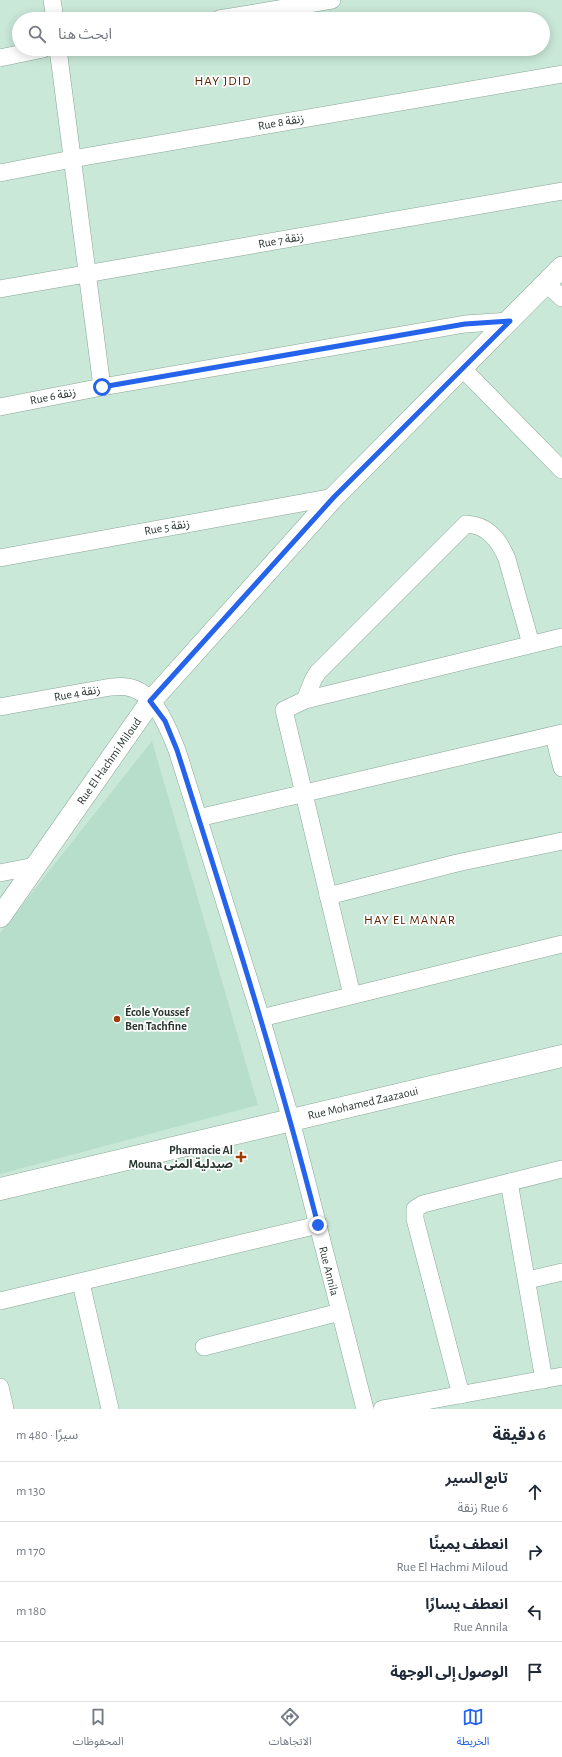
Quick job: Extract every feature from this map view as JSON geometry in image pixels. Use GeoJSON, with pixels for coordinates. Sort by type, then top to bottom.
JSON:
{"type":"FeatureCollection","features":[{"type":"Feature","properties":{"kind":"main road","name":"Rue Mohamed Zaazaoui"},"geometry":{"type":"LineString","coordinates":[[0,1189],[562,1056]]}},
{"type":"Feature","properties":{"kind":"street"},"geometry":{"type":"LineString","coordinates":[[52,0],[54,12]]}},
{"type":"Feature","properties":{"kind":"street"},"geometry":{"type":"LineString","coordinates":[[261,12],[332,0]]}},
{"type":"Feature","properties":{"kind":"street"},"geometry":{"type":"LineString","coordinates":[[0,58],[12,55]]}},
{"type":"Feature","properties":{"kind":"street"},"geometry":{"type":"LineString","coordinates":[[59,56],[102,387]]}},
{"type":"Feature","properties":{"kind":"street","name":"Rue 8 زنقة"},"geometry":{"type":"LineString","coordinates":[[0,173],[72,159],[562,74]]}},
{"type":"Feature","properties":{"kind":"street","name":"Rue 7 زنقة"},"geometry":{"type":"LineString","coordinates":[[0,289],[562,191]]}},
{"type":"Feature","properties":{"kind":"street","name":"Rue El Hachmi Miloud"},"geometry":{"type":"LineString","coordinates":[[0,917],[150,701],[334,497],[562,267]]}},
{"type":"Feature","properties":{"kind":"street"},"geometry":{"type":"LineString","coordinates":[[546,283],[562,298]]}},
{"type":"Feature","properties":{"kind":"street","name":"Rue 6 زنقة"},"geometry":{"type":"LineString","coordinates":[[0,407],[102,387],[465,324],[510,321]]}},
{"type":"Feature","properties":{"kind":"street"},"geometry":{"type":"LineString","coordinates":[[462,368],[562,470]]}},
{"type":"Feature","properties":{"kind":"street","name":"Rue 5 زنقة"},"geometry":{"type":"LineString","coordinates":[[0,558],[334,497]]}},
{"type":"Feature","properties":{"kind":"street"},"geometry":{"type":"LineString","coordinates":[[305,700],[318,672],[466,524],[479,525],[486,528],[502,547],[507,559],[531,644]]}},
{"type":"Feature","properties":{"kind":"street"},"geometry":{"type":"LineString","coordinates":[[352,995],[284,710],[305,700],[562,637]]}},
{"type":"Feature","properties":{"kind":"street","name":"Rue 4 زنقة"},"geometry":{"type":"LineString","coordinates":[[0,706],[111,687],[127,687],[137,690],[150,701]]}},
{"type":"Feature","properties":{"kind":"street","name":"Rue Annila"},"geometry":{"type":"LineString","coordinates":[[150,701],[165,721],[177,750],[261,1018],[291,1120],[365,1409]]}},
{"type":"Feature","properties":{"kind":"street"},"geometry":{"type":"LineString","coordinates":[[198,818],[558,734],[562,768]]}},
{"type":"Feature","properties":{"kind":"street"},"geometry":{"type":"LineString","coordinates":[[328,896],[457,863],[562,841]]}},
{"type":"Feature","properties":{"kind":"street"},"geometry":{"type":"LineString","coordinates":[[0,873],[35,866]]}},
{"type":"Feature","properties":{"kind":"street"},"geometry":{"type":"LineString","coordinates":[[261,1018],[562,944]]}},
{"type":"Feature","properties":{"kind":"street"},"geometry":{"type":"LineString","coordinates":[[461,1394],[416,1219],[415,1209],[423,1204],[562,1170]]}},
{"type":"Feature","properties":{"kind":"street"},"geometry":{"type":"LineString","coordinates":[[509,1182],[528,1280],[544,1380]]}},
{"type":"Feature","properties":{"kind":"street"},"geometry":{"type":"LineString","coordinates":[[0,1301],[81,1283],[318,1225]]}},
{"type":"Feature","properties":{"kind":"street"},"geometry":{"type":"LineString","coordinates":[[528,1280],[562,1272]]}},
{"type":"Feature","properties":{"kind":"street"},"geometry":{"type":"LineString","coordinates":[[81,1283],[110,1409]]}},
{"type":"Feature","properties":{"kind":"street"},"geometry":{"type":"LineString","coordinates":[[204,1347],[340,1312]]}},
{"type":"Feature","properties":{"kind":"street"},"geometry":{"type":"LineString","coordinates":[[382,1409],[562,1376]]}},
{"type":"Feature","properties":{"kind":"street"},"geometry":{"type":"LineString","coordinates":[[0,1387],[5,1409]]}},
{"type":"Feature","properties":{"kind":"shaded area","name":"École Youssef Ben Tachfine"},"geometry":{"type":"Polygon","coordinates":[[[152,741],[258,1105],[0,1174],[0,933],[152,741]]]}},
{"type":"Feature","properties":{"kind":"place","name":"École Youssef Ben Tachfine"},"geometry":{"type":"Point","coordinates":[117,1019]}},
{"type":"Feature","properties":{"kind":"place","name":"Pharmacie Al Mouna صيدلية المنى"},"geometry":{"type":"Point","coordinates":[241,1157]}},
{"type":"Feature","properties":{"kind":"district","name":"HAY JDID"},"geometry":{"type":"Point","coordinates":[223,80]}},
{"type":"Feature","properties":{"kind":"district","name":"HAY EL MANAR"},"geometry":{"type":"Point","coordinates":[410,919]}},
{"type":"Feature","properties":{"kind":"route"},"geometry":{"type":"LineString","coordinates":[[102,387],[465,324],[510,321],[334,497],[150,701],[165,721],[177,750],[261,1018],[291,1120],[318,1225]]}}]}
